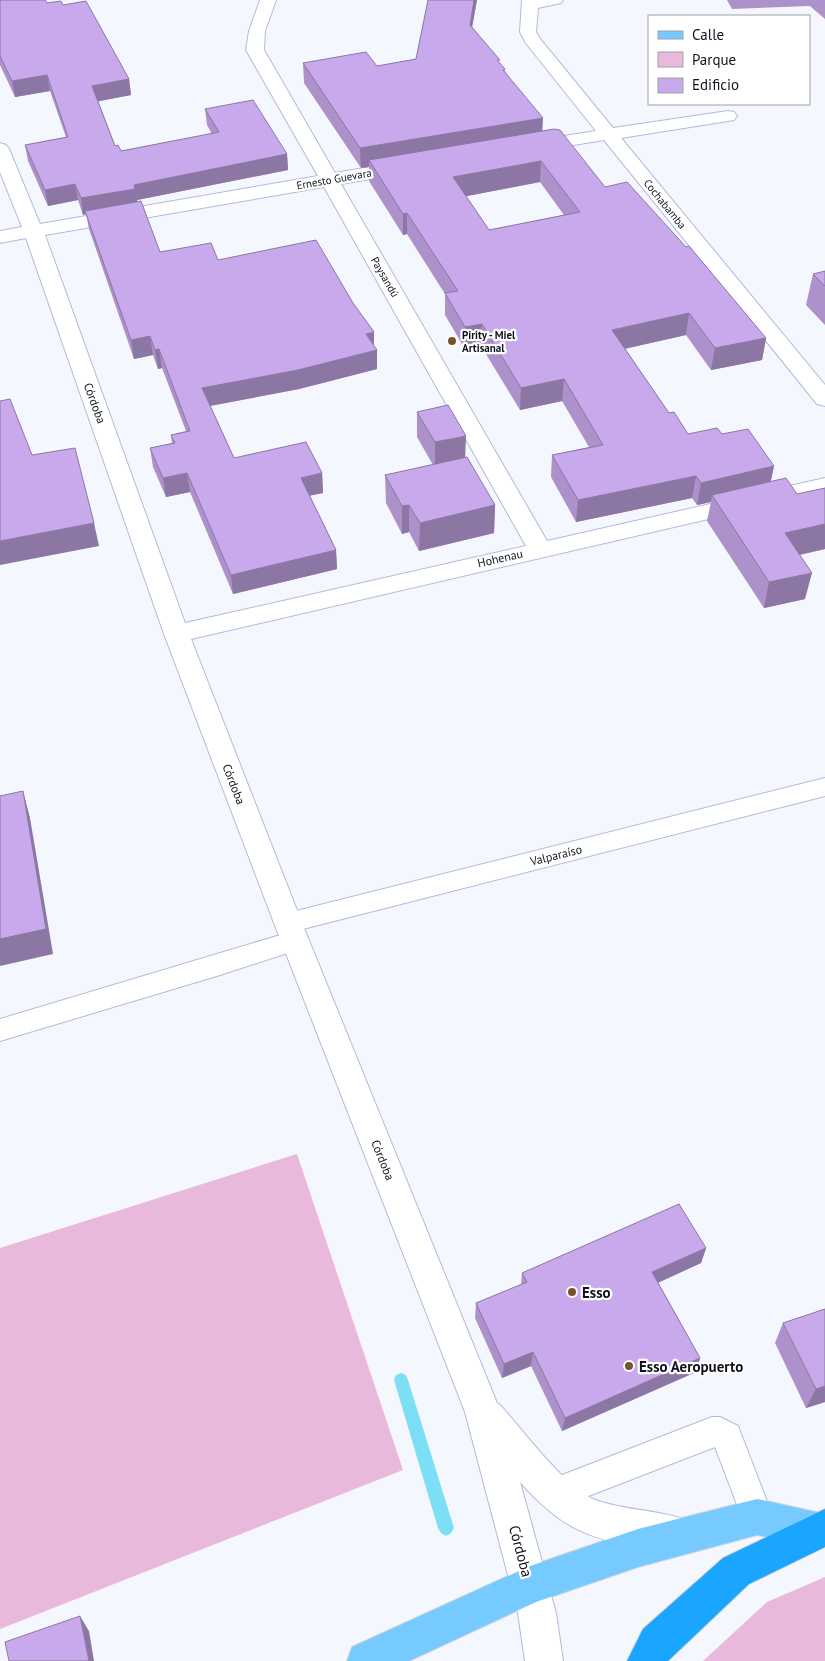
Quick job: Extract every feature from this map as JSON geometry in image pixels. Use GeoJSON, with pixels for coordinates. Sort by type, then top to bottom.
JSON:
{"type":"FeatureCollection","features":[{"type":"Feature","properties":{"kind":"highway"},"geometry":{"type":"LineString","coordinates":[[646,1661],[657,1643],[736,1571],[821,1528]]}},
{"type":"Feature","properties":{"kind":"main road"},"geometry":{"type":"LineString","coordinates":[[366,1661],[530,1585],[638,1548],[757,1517],[821,1528]]}},
{"type":"Feature","properties":{"kind":"street","name":"Paysandú"},"geometry":{"type":"LineString","coordinates":[[268,0],[257,31],[256,50],[540,549]]}},
{"type":"Feature","properties":{"kind":"street"},"geometry":{"type":"LineString","coordinates":[[530,2],[555,0]]}},
{"type":"Feature","properties":{"kind":"street","name":"Cochabamba"},"geometry":{"type":"LineString","coordinates":[[530,2],[528,32],[533,42],[825,400]]}},
{"type":"Feature","properties":{"kind":"street"},"geometry":{"type":"LineString","coordinates":[[511,150],[728,116]]}},
{"type":"Feature","properties":{"kind":"street","name":"Córdoba"},"geometry":{"type":"LineString","coordinates":[[0,149],[34,232],[176,634],[291,932],[484,1412],[537,1613],[544,1661]]}},
{"type":"Feature","properties":{"kind":"street","name":"Ernesto Guevara"},"geometry":{"type":"LineString","coordinates":[[0,238],[425,164]]}},
{"type":"Feature","properties":{"kind":"street","name":"Hohenau"},"geometry":{"type":"LineString","coordinates":[[176,634],[825,485]]}},
{"type":"Feature","properties":{"kind":"street","name":"Córdoba"},"geometry":{"type":"LineString","coordinates":[[484,1412],[555,1493],[584,1515],[614,1523],[685,1536]]}},
{"type":"Feature","properties":{"kind":"lane","name":"Valparaíso"},"geometry":{"type":"LineString","coordinates":[[0,1030],[220,965],[291,932],[825,787]]}},
{"type":"Feature","properties":{"kind":"lane"},"geometry":{"type":"LineString","coordinates":[[555,1493],[712,1432],[720,1432],[727,1437],[757,1517]]}},
{"type":"Feature","properties":{"kind":"green space"},"geometry":{"type":"Polygon","coordinates":[[[297,1154],[403,1470],[0,1629],[0,1248],[297,1154]]]}},
{"type":"Feature","properties":{"kind":"green space"},"geometry":{"type":"Polygon","coordinates":[[[825,1577],[825,1661],[703,1661],[767,1602],[825,1577]]]}},
{"type":"Feature","properties":{"kind":"building"},"geometry":{"type":"Polygon","coordinates":[[[0,0],[45,0],[47,3],[61,1],[63,5],[86,1],[129,79],[92,86],[115,146],[118,145],[121,151],[219,132],[205,109],[253,100],[287,154],[134,185],[135,189],[81,198],[75,184],[45,190],[25,145],[68,137],[47,75],[12,81],[0,56],[0,0]]]}},
{"type":"Feature","properties":{"kind":"building"},"geometry":{"type":"Polygon","coordinates":[[[428,0],[474,0],[470,25],[500,60],[497,60],[505,69],[503,70],[543,118],[360,148],[303,63],[366,52],[377,66],[416,59],[428,0]]]}},
{"type":"Feature","properties":{"kind":"building"},"geometry":{"type":"Polygon","coordinates":[[[554,129],[560,130],[605,187],[627,182],[686,247],[689,246],[766,338],[715,348],[689,313],[612,330],[669,413],[674,412],[688,434],[717,428],[722,434],[748,429],[774,466],[701,483],[696,476],[578,500],[552,455],[603,445],[564,379],[521,388],[482,324],[465,327],[445,293],[458,291],[407,213],[403,214],[369,160],[554,129]],[[541,161],[453,177],[489,230],[580,212],[541,161]]]}},
{"type":"Feature","properties":{"kind":"building"},"geometry":{"type":"Polygon","coordinates":[[[141,201],[160,252],[211,243],[218,260],[316,240],[353,303],[374,332],[366,334],[377,350],[298,370],[202,388],[234,458],[306,442],[322,473],[301,478],[336,550],[231,575],[187,473],[163,478],[150,448],[175,443],[171,435],[190,431],[159,349],[155,350],[150,336],[131,340],[85,211],[141,201]]]}},
{"type":"Feature","properties":{"kind":"building"},"geometry":{"type":"Polygon","coordinates":[[[825,271],[825,286],[813,274],[825,271]]]}},
{"type":"Feature","properties":{"kind":"building"},"geometry":{"type":"Polygon","coordinates":[[[10,399],[32,455],[75,448],[94,523],[0,541],[0,401],[10,399]]]}},
{"type":"Feature","properties":{"kind":"building"},"geometry":{"type":"Polygon","coordinates":[[[448,405],[466,436],[435,442],[417,412],[448,405]]]}},
{"type":"Feature","properties":{"kind":"building"},"geometry":{"type":"Polygon","coordinates":[[[467,457],[495,505],[420,523],[409,505],[402,506],[385,475],[467,457]]]}},
{"type":"Feature","properties":{"kind":"building"},"geometry":{"type":"Polygon","coordinates":[[[786,478],[797,494],[825,488],[825,524],[785,533],[812,573],[769,582],[712,495],[786,478]]]}},
{"type":"Feature","properties":{"kind":"building"},"geometry":{"type":"Polygon","coordinates":[[[23,791],[46,929],[0,939],[0,796],[23,791]]]}},
{"type":"Feature","properties":{"kind":"building"},"geometry":{"type":"Polygon","coordinates":[[[679,1204],[706,1248],[652,1272],[700,1358],[565,1418],[533,1352],[504,1364],[476,1303],[527,1282],[522,1273],[679,1204]]]}},
{"type":"Feature","properties":{"kind":"building"},"geometry":{"type":"Polygon","coordinates":[[[825,1309],[825,1386],[816,1389],[783,1323],[825,1309]]]}},
{"type":"Feature","properties":{"kind":"building"},"geometry":{"type":"Polygon","coordinates":[[[80,1616],[89,1661],[9,1661],[5,1642],[80,1616]]]}},
{"type":"Feature","properties":{"kind":"waterway"},"geometry":{"type":"LineString","coordinates":[[401,1380],[446,1528]]}},
{"type":"Feature","properties":{"kind":"place","name":"Pirity - Miel Artisanal"},"geometry":{"type":"Point","coordinates":[452,341]}},
{"type":"Feature","properties":{"kind":"place","name":"Esso"},"geometry":{"type":"Point","coordinates":[572,1292]}},
{"type":"Feature","properties":{"kind":"place","name":"Esso Aeropuerto"},"geometry":{"type":"Point","coordinates":[629,1366]}}]}
